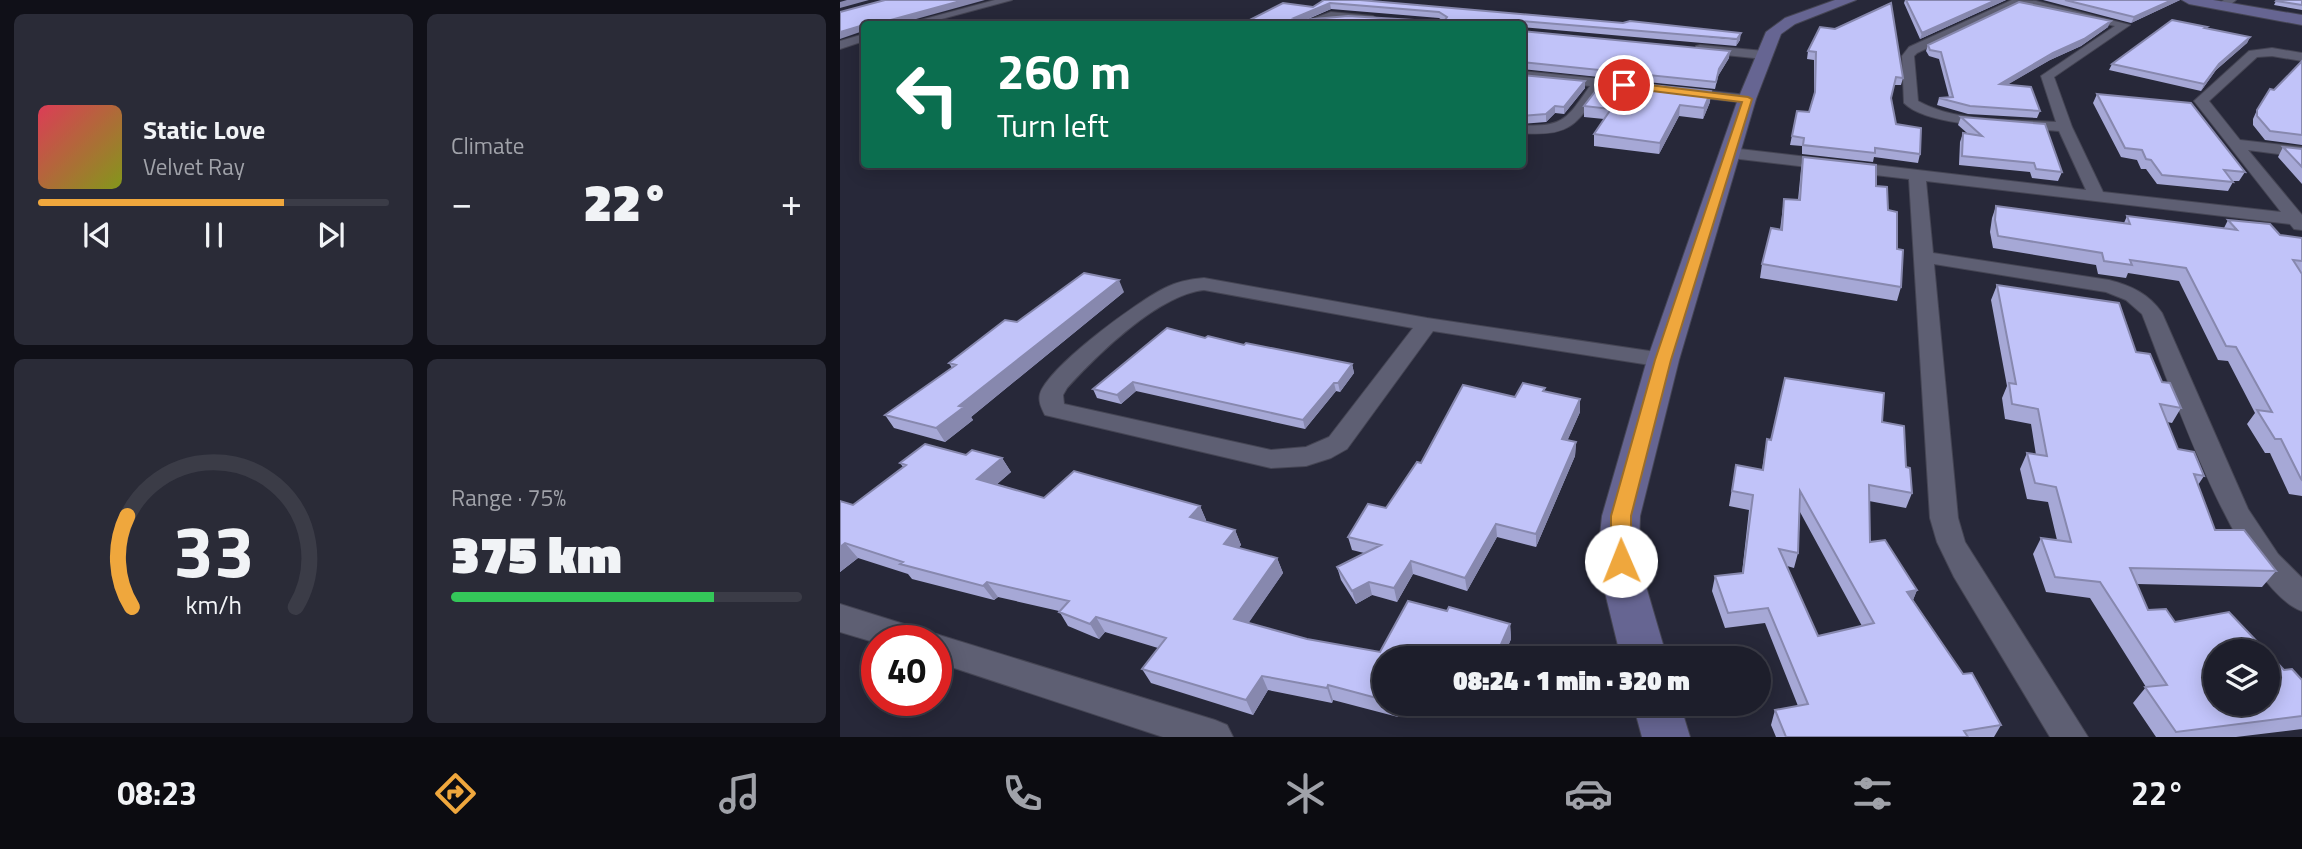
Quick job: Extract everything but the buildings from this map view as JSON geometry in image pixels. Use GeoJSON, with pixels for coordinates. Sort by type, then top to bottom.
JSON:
{"type":"FeatureCollection","features":[{"type":"Feature","properties":{"kind":"street"},"geometry":{"type":"LineString","coordinates":[[924,21],[1007,0]]}},
{"type":"Feature","properties":{"kind":"street"},"geometry":{"type":"LineString","coordinates":[[1641,646],[1622,576],[1621,516],[1663,360],[1748,99],[1774,33],[1784,24],[1849,0]]}},
{"type":"Feature","properties":{"kind":"street"},"geometry":{"type":"LineString","coordinates":[[2189,0],[2226,3],[2302,20]]}},
{"type":"Feature","properties":{"kind":"street"},"geometry":{"type":"LineString","coordinates":[[2065,127],[1950,117],[1923,111],[1911,103],[1908,56],[1913,50],[2016,2],[2121,22],[2124,27],[2047,76],[2065,127],[2096,194]]}},
{"type":"Feature","properties":{"kind":"street"},"geometry":{"type":"LineString","coordinates":[[1313,21],[1331,15],[1379,19]]}},
{"type":"Feature","properties":{"kind":"street"},"geometry":{"type":"LineString","coordinates":[[840,32],[861,37]]}},
{"type":"Feature","properties":{"kind":"street"},"geometry":{"type":"LineString","coordinates":[[840,45],[861,39]]}},
{"type":"Feature","properties":{"kind":"street"},"geometry":{"type":"LineString","coordinates":[[1684,48],[1764,55]]}},
{"type":"Feature","properties":{"kind":"street"},"geometry":{"type":"LineString","coordinates":[[2300,222],[2202,104],[2202,98],[2253,54],[2272,52],[2302,57]]}},
{"type":"Feature","properties":{"kind":"street"},"geometry":{"type":"LineString","coordinates":[[1526,75],[1639,87]]}},
{"type":"Feature","properties":{"kind":"street"},"geometry":{"type":"LineString","coordinates":[[1526,129],[1552,131],[1564,127],[1599,82]]}},
{"type":"Feature","properties":{"kind":"street"},"geometry":{"type":"LineString","coordinates":[[1666,90],[1748,99]]}},
{"type":"Feature","properties":{"kind":"street"},"geometry":{"type":"LineString","coordinates":[[2235,144],[2302,152]]}},
{"type":"Feature","properties":{"kind":"street"},"geometry":{"type":"LineString","coordinates":[[1731,153],[2096,194],[2300,222]]}},
{"type":"Feature","properties":{"kind":"street"},"geometry":{"type":"LineString","coordinates":[[1917,174],[1944,518],[1964,568],[2070,737]]}},
{"type":"Feature","properties":{"kind":"street"},"geometry":{"type":"LineString","coordinates":[[1924,257],[2109,286],[2125,290],[2146,304],[2236,513],[2268,562],[2302,598]]}},
{"type":"Feature","properties":{"kind":"street"},"geometry":{"type":"LineString","coordinates":[[1427,324],[1338,443],[1321,454],[1299,459],[1271,459],[1064,413],[1054,409],[1051,401],[1052,394],[1071,371],[1132,319],[1155,302],[1190,286],[1219,285],[1427,324],[1663,360]]}},
{"type":"Feature","properties":{"kind":"street"},"geometry":{"type":"LineString","coordinates":[[840,618],[863,625]]}},
{"type":"Feature","properties":{"kind":"street"},"geometry":{"type":"LineString","coordinates":[[952,653],[1215,737]]}},
{"type":"Feature","properties":{"kind":"street"},"geometry":{"type":"LineString","coordinates":[[1660,716],[1666,737]]}},
{"type":"Feature","properties":{"kind":"route"},"geometry":{"type":"LineString","coordinates":[[1621,561],[1621,516],[1663,360],[1748,99],[1624,85]]}}]}
